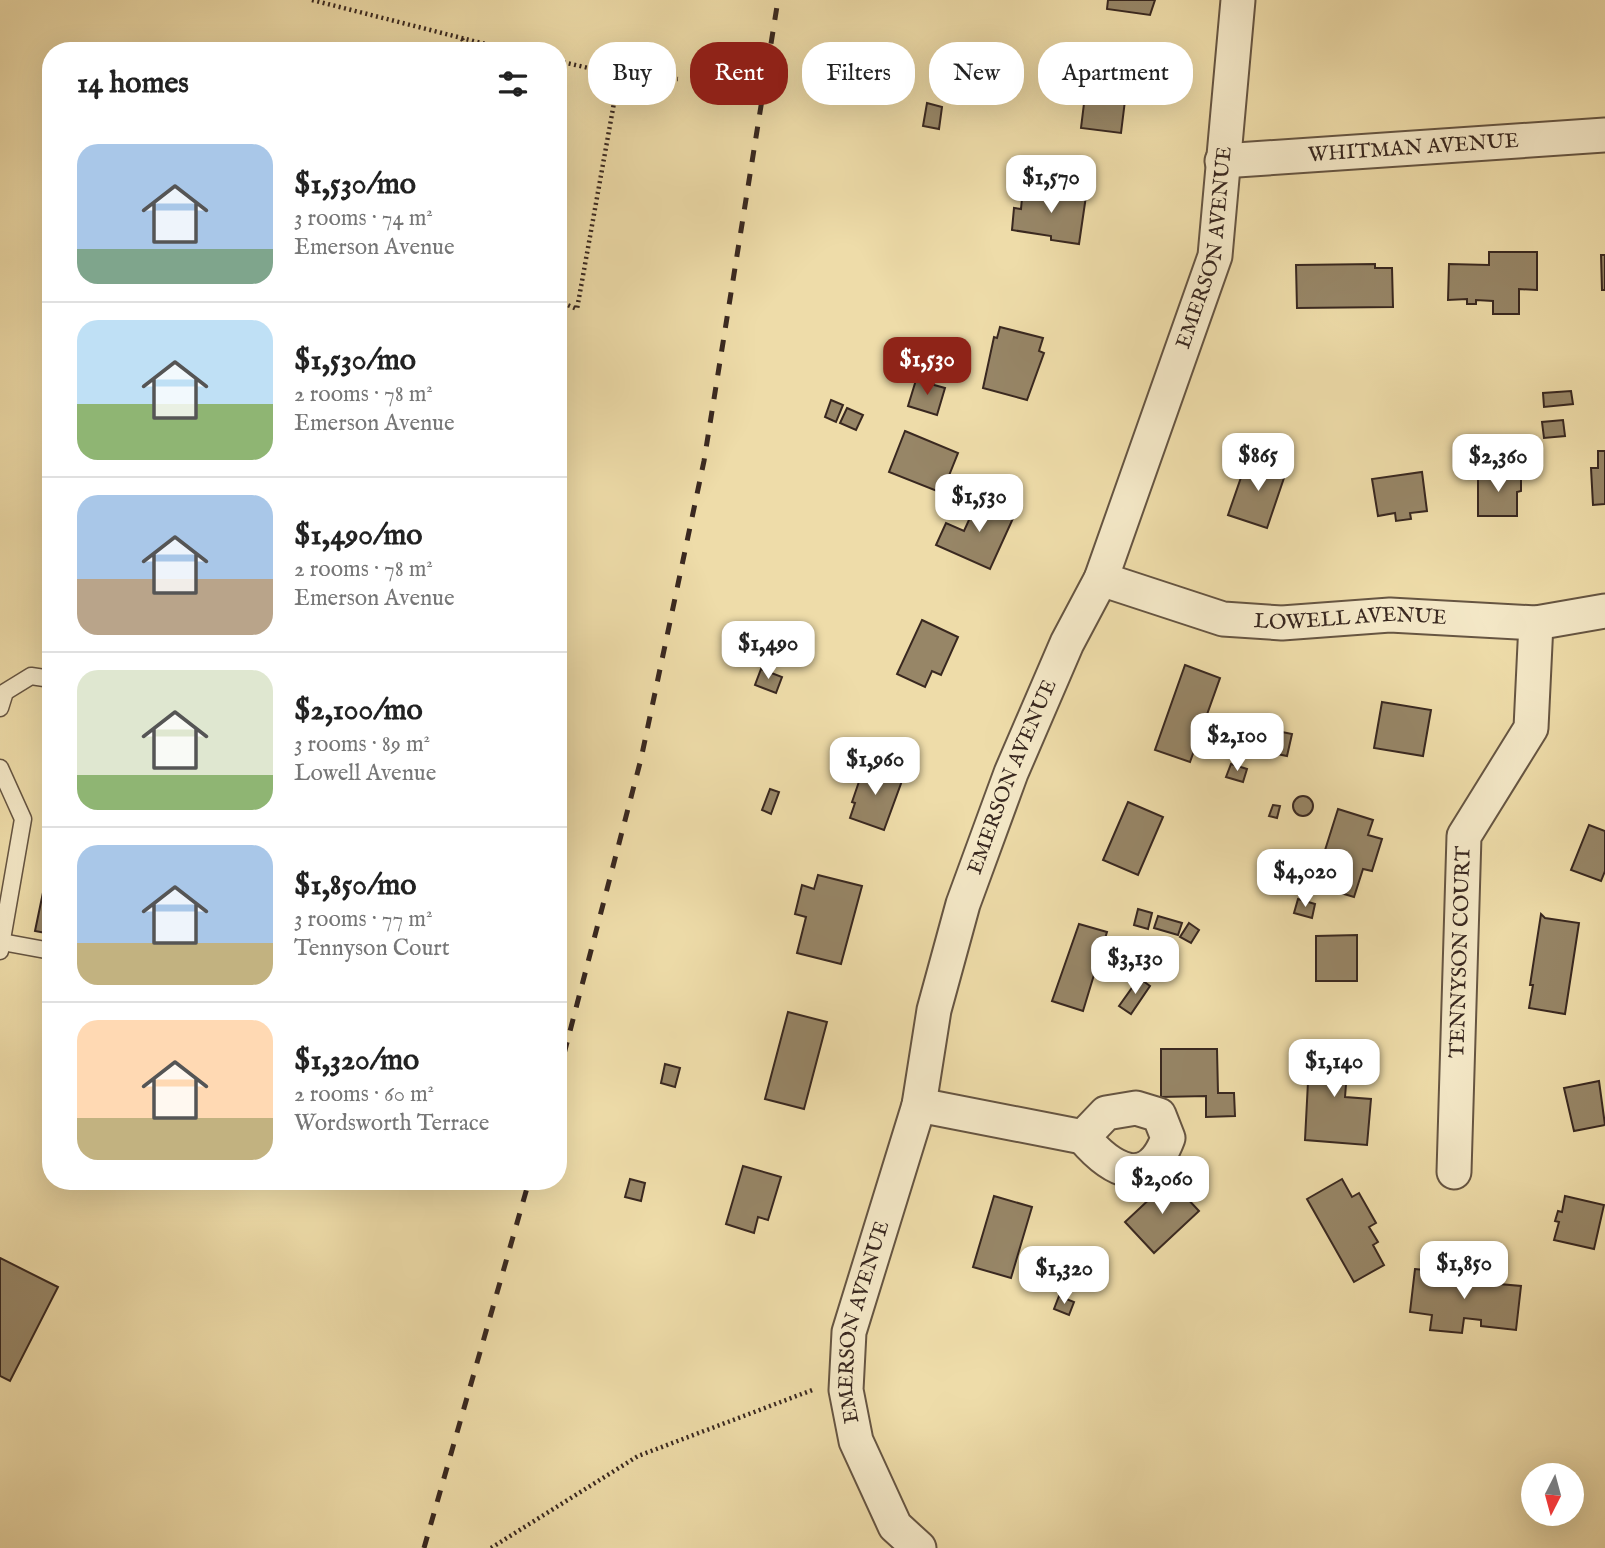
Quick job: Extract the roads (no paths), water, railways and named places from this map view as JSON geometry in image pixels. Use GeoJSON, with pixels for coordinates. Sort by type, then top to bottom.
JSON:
{"type":"FeatureCollection","features":[{"type":"Feature","properties":{"kind":"street","name":"EMERSON AVENUE"},"geometry":{"type":"LineString","coordinates":[[919,1548],[895,1526],[856,1441],[846,1390],[852,1320],[919,1105],[934,1010],[963,904],[1011,773],[1067,643],[1101,579],[1215,256],[1238,0]]}},
{"type":"Feature","properties":{"kind":"street","name":"WHITMAN AVENUE"},"geometry":{"type":"LineString","coordinates":[[1222,161],[1605,135]]}},
{"type":"Feature","properties":{"kind":"street","name":"LOWELL AVENUE"},"geometry":{"type":"LineString","coordinates":[[1101,579],[1223,619],[1282,623],[1390,615],[1536,623],[1605,611]]}},
{"type":"Feature","properties":{"kind":"street","name":"TENNYSON COURT"},"geometry":{"type":"LineString","coordinates":[[1454,1172],[1464,836],[1531,728],[1536,623]]}},
{"type":"Feature","properties":{"kind":"street"},"geometry":{"type":"LineString","coordinates":[[919,1105],[1083,1137]]}},
{"type":"Feature","properties":{"kind":"lane"},"geometry":{"type":"LineString","coordinates":[[0,708],[5,692],[31,676],[42,678]]}},
{"type":"Feature","properties":{"kind":"lane"},"geometry":{"type":"LineString","coordinates":[[0,768],[23,819],[1,946],[42,950]]}},
{"type":"Feature","properties":{"kind":"railway"},"geometry":{"type":"LineString","coordinates":[[567,1043],[641,759],[704,461],[778,0]]}},
{"type":"Feature","properties":{"kind":"railway"},"geometry":{"type":"LineString","coordinates":[[424,1548],[526,1190]]}}]}
